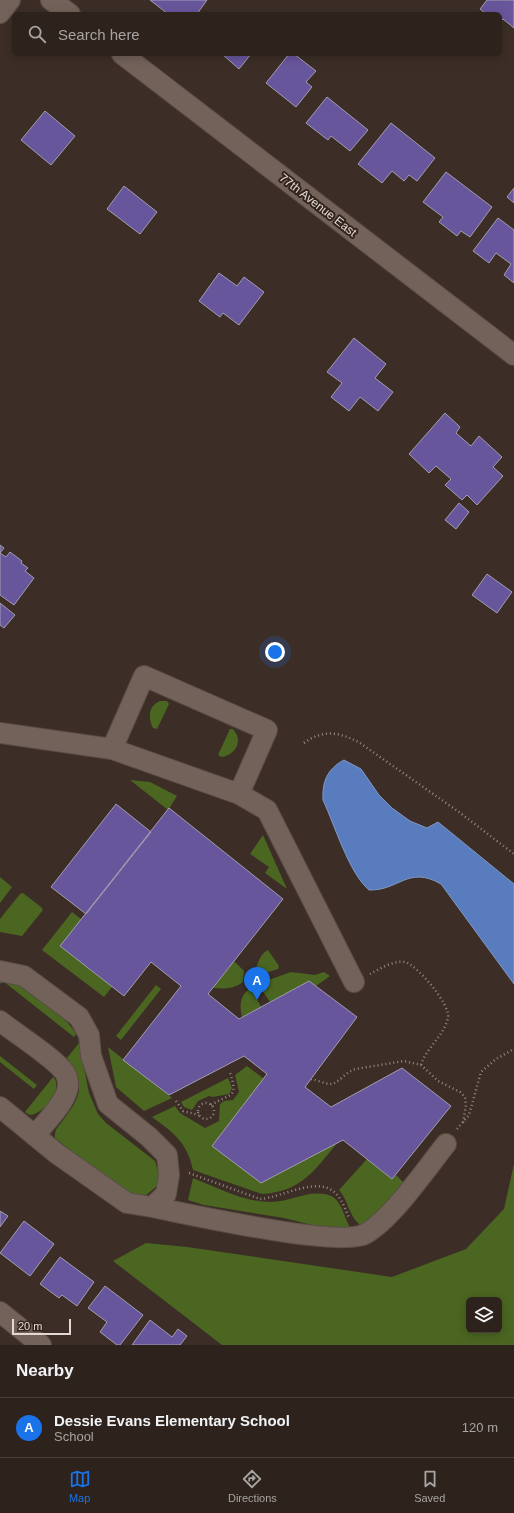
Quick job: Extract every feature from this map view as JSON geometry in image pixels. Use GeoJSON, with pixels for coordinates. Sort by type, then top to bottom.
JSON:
{"type":"FeatureCollection","features":[{"type":"Feature","properties":{"kind":"street"},"geometry":{"type":"LineString","coordinates":[[0,13],[10,0]]}},
{"type":"Feature","properties":{"kind":"street"},"geometry":{"type":"LineString","coordinates":[[51,0],[67,12]]}},
{"type":"Feature","properties":{"kind":"street","name":"77th Avenue East"},"geometry":{"type":"LineString","coordinates":[[125,56],[514,355]]}},
{"type":"Feature","properties":{"kind":"street"},"geometry":{"type":"LineString","coordinates":[[112,749],[144,676],[267,730],[239,794]]}},
{"type":"Feature","properties":{"kind":"street"},"geometry":{"type":"LineString","coordinates":[[0,733],[112,749],[239,794],[267,810],[354,982]]}},
{"type":"Feature","properties":{"kind":"street"},"geometry":{"type":"LineString","coordinates":[[0,971],[24,976],[79,1017],[89,1035],[91,1056],[108,1104],[149,1137],[167,1155],[169,1175],[166,1194],[152,1207]]}},
{"type":"Feature","properties":{"kind":"street"},"geometry":{"type":"LineString","coordinates":[[0,1021],[56,1065],[65,1074],[68,1083],[68,1090],[63,1099],[35,1136]]}},
{"type":"Feature","properties":{"kind":"street"},"geometry":{"type":"LineString","coordinates":[[0,1107],[35,1136],[127,1203],[307,1236],[337,1238],[363,1235],[396,1206],[446,1144]]}},
{"type":"Feature","properties":{"kind":"street"},"geometry":{"type":"LineString","coordinates":[[0,1312],[41,1345]]}},
{"type":"Feature","properties":{"kind":"path"},"geometry":{"type":"LineString","coordinates":[[304,743],[312,737],[330,733],[346,735],[452,808],[514,854]]}},
{"type":"Feature","properties":{"kind":"path"},"geometry":{"type":"LineString","coordinates":[[354,982],[395,963],[406,962],[425,979],[443,1002],[449,1016],[445,1027],[423,1058],[421,1065]]}},
{"type":"Feature","properties":{"kind":"path"},"geometry":{"type":"LineString","coordinates":[[446,1144],[469,1115],[475,1101],[481,1072],[496,1059],[514,1049]]}},
{"type":"Feature","properties":{"kind":"path"},"geometry":{"type":"LineString","coordinates":[[311,1079],[331,1084],[336,1082],[348,1071],[356,1069],[404,1061],[421,1065],[438,1081],[460,1092],[465,1097],[466,1105],[463,1123]]}},
{"type":"Feature","properties":{"kind":"path"},"geometry":{"type":"LineString","coordinates":[[199,1115],[198,1110],[201,1105],[206,1103],[211,1105],[231,1096],[234,1092],[234,1085],[230,1073]]}},
{"type":"Feature","properties":{"kind":"path"},"geometry":{"type":"LineString","coordinates":[[176,1101],[183,1110],[199,1115],[203,1119],[210,1118],[214,1112],[211,1105]]}},
{"type":"Feature","properties":{"kind":"path"},"geometry":{"type":"LineString","coordinates":[[189,1173],[260,1199],[270,1198],[315,1185],[324,1186],[337,1194],[349,1218],[363,1235]]}},
{"type":"Feature","properties":{"kind":"green space"},"geometry":{"type":"Polygon","coordinates":[[[160,701],[167,701],[169,704],[157,729],[153,728],[151,724],[150,713],[153,706],[160,701]]]}},
{"type":"Feature","properties":{"kind":"green space"},"geometry":{"type":"Polygon","coordinates":[[[230,729],[233,729],[237,735],[237,747],[229,754],[222,757],[218,755],[230,729]]]}},
{"type":"Feature","properties":{"kind":"green space"},"geometry":{"type":"Polygon","coordinates":[[[130,780],[150,782],[177,796],[168,810],[130,780]]]}},
{"type":"Feature","properties":{"kind":"green space"},"geometry":{"type":"Polygon","coordinates":[[[263,835],[287,889],[265,873],[269,867],[250,854],[263,835]]]}},
{"type":"Feature","properties":{"kind":"green space"},"geometry":{"type":"Polygon","coordinates":[[[0,877],[12,887],[0,903],[0,877]]]}},
{"type":"Feature","properties":{"kind":"green space"},"geometry":{"type":"Polygon","coordinates":[[[23,893],[43,910],[22,936],[0,932],[0,919],[20,894],[23,893]]]}},
{"type":"Feature","properties":{"kind":"green space"},"geometry":{"type":"Polygon","coordinates":[[[72,912],[81,919],[112,987],[104,997],[42,950],[72,912]]]}},
{"type":"Feature","properties":{"kind":"green space"},"geometry":{"type":"Polygon","coordinates":[[[268,950],[279,966],[278,969],[259,975],[256,969],[262,955],[268,950]]]}},
{"type":"Feature","properties":{"kind":"green space"},"geometry":{"type":"Polygon","coordinates":[[[234,961],[244,971],[243,982],[229,988],[213,988],[234,961]]]}},
{"type":"Feature","properties":{"kind":"green space"},"geometry":{"type":"Polygon","coordinates":[[[291,972],[315,975],[324,972],[330,976],[316,986],[309,981],[270,1002],[259,986],[260,983],[291,972]]]}},
{"type":"Feature","properties":{"kind":"green space"},"geometry":{"type":"Polygon","coordinates":[[[0,979],[18,984],[42,999],[71,1027],[76,1034],[74,1037],[3,981],[0,984],[0,979]]]}},
{"type":"Feature","properties":{"kind":"green space"},"geometry":{"type":"Polygon","coordinates":[[[156,985],[161,989],[121,1040],[116,1036],[156,985]]]}},
{"type":"Feature","properties":{"kind":"green space"},"geometry":{"type":"Polygon","coordinates":[[[251,988],[261,1007],[242,1017],[241,1001],[247,991],[251,988]]]}},
{"type":"Feature","properties":{"kind":"green space"},"geometry":{"type":"Polygon","coordinates":[[[79,1043],[89,1093],[98,1114],[106,1123],[155,1161],[160,1178],[157,1186],[145,1196],[125,1194],[55,1138],[56,1130],[73,1106],[79,1092],[77,1077],[67,1058],[79,1043]]]}},
{"type":"Feature","properties":{"kind":"green space"},"geometry":{"type":"Polygon","coordinates":[[[108,1047],[172,1098],[144,1111],[116,1087],[108,1047]]]}},
{"type":"Feature","properties":{"kind":"green space"},"geometry":{"type":"Polygon","coordinates":[[[0,1056],[37,1085],[34,1089],[0,1062],[0,1056]]]}},
{"type":"Feature","properties":{"kind":"green space"},"geometry":{"type":"Polygon","coordinates":[[[247,1066],[264,1079],[213,1146],[261,1183],[338,1142],[322,1162],[306,1178],[287,1189],[262,1194],[193,1170],[183,1145],[173,1133],[152,1117],[175,1106],[180,1113],[205,1128],[219,1121],[220,1104],[224,1101],[233,1100],[239,1092],[235,1075],[247,1066]]]}},
{"type":"Feature","properties":{"kind":"green space"},"geometry":{"type":"Polygon","coordinates":[[[53,1077],[56,1082],[56,1088],[51,1100],[41,1111],[35,1114],[30,1115],[25,1112],[53,1077]]]}},
{"type":"Feature","properties":{"kind":"green space"},"geometry":{"type":"Polygon","coordinates":[[[228,1078],[232,1088],[229,1094],[213,1097],[209,1096],[198,1101],[192,1110],[184,1107],[181,1102],[228,1078]]]}},
{"type":"Feature","properties":{"kind":"green space"},"geometry":{"type":"Polygon","coordinates":[[[367,1159],[392,1179],[396,1175],[404,1183],[379,1212],[360,1225],[353,1217],[345,1198],[339,1190],[367,1159]]]}},
{"type":"Feature","properties":{"kind":"green space"},"geometry":{"type":"Polygon","coordinates":[[[514,1164],[514,1345],[222,1345],[113,1261],[146,1243],[187,1247],[392,1277],[466,1249],[504,1209],[514,1164]]]}},
{"type":"Feature","properties":{"kind":"green space"},"geometry":{"type":"Polygon","coordinates":[[[193,1178],[231,1194],[251,1200],[271,1202],[308,1194],[324,1194],[331,1196],[338,1202],[350,1227],[328,1229],[284,1218],[204,1205],[188,1200],[193,1178]]]}},
{"type":"Feature","properties":{"kind":"water"},"geometry":{"type":"Polygon","coordinates":[[[344,760],[361,769],[379,795],[392,808],[410,821],[427,828],[438,822],[514,884],[514,984],[441,884],[430,879],[420,877],[404,880],[388,887],[369,890],[362,882],[349,861],[323,800],[323,787],[327,777],[333,768],[344,760]]]}},
{"type":"Feature","properties":{"kind":"building"},"geometry":{"type":"Polygon","coordinates":[[[150,0],[207,0],[198,12],[165,12],[150,0]]]}},
{"type":"Feature","properties":{"kind":"building"},"geometry":{"type":"Polygon","coordinates":[[[487,0],[514,0],[514,28],[503,19],[502,20],[502,12],[484,12],[480,9],[487,0]]]}},
{"type":"Feature","properties":{"kind":"building"},"geometry":{"type":"Polygon","coordinates":[[[224,56],[249,56],[239,69],[224,56]]]}},
{"type":"Feature","properties":{"kind":"building"},"geometry":{"type":"Polygon","coordinates":[[[287,56],[297,56],[316,71],[306,82],[312,87],[296,107],[266,83],[287,56]]]}},
{"type":"Feature","properties":{"kind":"building"},"geometry":{"type":"Polygon","coordinates":[[[327,97],[368,130],[350,151],[331,136],[328,140],[306,123],[327,97]]]}},
{"type":"Feature","properties":{"kind":"building"},"geometry":{"type":"Polygon","coordinates":[[[45,111],[75,136],[51,165],[21,140],[45,111]]]}},
{"type":"Feature","properties":{"kind":"building"},"geometry":{"type":"Polygon","coordinates":[[[391,123],[435,158],[417,181],[409,175],[404,181],[392,171],[382,183],[358,164],[391,123]]]}},
{"type":"Feature","properties":{"kind":"building"},"geometry":{"type":"Polygon","coordinates":[[[446,172],[492,207],[470,237],[461,231],[457,236],[439,222],[443,217],[423,202],[446,172]]]}},
{"type":"Feature","properties":{"kind":"building"},"geometry":{"type":"Polygon","coordinates":[[[124,186],[157,212],[140,234],[107,209],[124,186]]]}},
{"type":"Feature","properties":{"kind":"building"},"geometry":{"type":"Polygon","coordinates":[[[514,188],[514,203],[507,197],[514,188]]]}},
{"type":"Feature","properties":{"kind":"building"},"geometry":{"type":"Polygon","coordinates":[[[498,218],[514,230],[514,283],[504,275],[511,264],[496,253],[489,263],[473,251],[498,218]]]}},
{"type":"Feature","properties":{"kind":"building"},"geometry":{"type":"Polygon","coordinates":[[[219,273],[237,286],[244,277],[264,292],[239,325],[223,313],[220,317],[199,301],[219,273]]]}},
{"type":"Feature","properties":{"kind":"building"},"geometry":{"type":"Polygon","coordinates":[[[354,338],[386,364],[375,378],[393,392],[378,411],[360,397],[349,411],[331,397],[342,383],[327,372],[354,338]]]}},
{"type":"Feature","properties":{"kind":"building"},"geometry":{"type":"Polygon","coordinates":[[[445,413],[460,427],[456,433],[471,446],[479,436],[502,457],[493,467],[503,476],[477,505],[467,495],[462,500],[445,485],[451,479],[436,466],[429,473],[409,454],[445,413]]]}},
{"type":"Feature","properties":{"kind":"building"},"geometry":{"type":"Polygon","coordinates":[[[459,503],[469,512],[456,529],[445,520],[459,503]]]}},
{"type":"Feature","properties":{"kind":"building"},"geometry":{"type":"Polygon","coordinates":[[[0,545],[4,548],[0,553],[0,545]]]}},
{"type":"Feature","properties":{"kind":"building"},"geometry":{"type":"Polygon","coordinates":[[[10,552],[22,561],[21,563],[28,568],[25,571],[34,578],[14,605],[0,595],[0,553],[6,557],[10,552]]]}},
{"type":"Feature","properties":{"kind":"building"},"geometry":{"type":"Polygon","coordinates":[[[487,574],[512,592],[497,613],[472,595],[487,574]]]}},
{"type":"Feature","properties":{"kind":"building"},"geometry":{"type":"Polygon","coordinates":[[[0,603],[15,615],[4,628],[0,625],[0,603]]]}},
{"type":"Feature","properties":{"kind":"building"},"geometry":{"type":"Polygon","coordinates":[[[116,804],[151,832],[86,914],[51,887],[116,804]]]}},
{"type":"Feature","properties":{"kind":"building"},"geometry":{"type":"Polygon","coordinates":[[[169,808],[283,899],[208,994],[239,1019],[309,981],[357,1017],[305,1087],[331,1107],[402,1068],[451,1106],[392,1179],[343,1140],[261,1183],[212,1146],[267,1074],[244,1056],[169,1095],[123,1060],[181,986],[151,962],[124,996],[60,946],[169,808]]]}},
{"type":"Feature","properties":{"kind":"building"},"geometry":{"type":"Polygon","coordinates":[[[0,1211],[8,1216],[0,1227],[0,1211]]]}},
{"type":"Feature","properties":{"kind":"building"},"geometry":{"type":"Polygon","coordinates":[[[24,1221],[54,1244],[30,1276],[0,1253],[24,1221]]]}},
{"type":"Feature","properties":{"kind":"building"},"geometry":{"type":"Polygon","coordinates":[[[60,1257],[94,1282],[77,1306],[62,1295],[59,1298],[40,1284],[60,1257]]]}},
{"type":"Feature","properties":{"kind":"building"},"geometry":{"type":"Polygon","coordinates":[[[105,1286],[143,1315],[120,1345],[117,1345],[100,1332],[107,1322],[88,1308],[105,1286]]]}},
{"type":"Feature","properties":{"kind":"building"},"geometry":{"type":"Polygon","coordinates":[[[150,1320],[172,1337],[178,1329],[187,1336],[180,1345],[132,1345],[150,1320]]]}},
{"type":"Feature","properties":{"kind":"place","name":"Dessie Evans Elementary School"},"geometry":{"type":"Point","coordinates":[257,1000]}}]}
